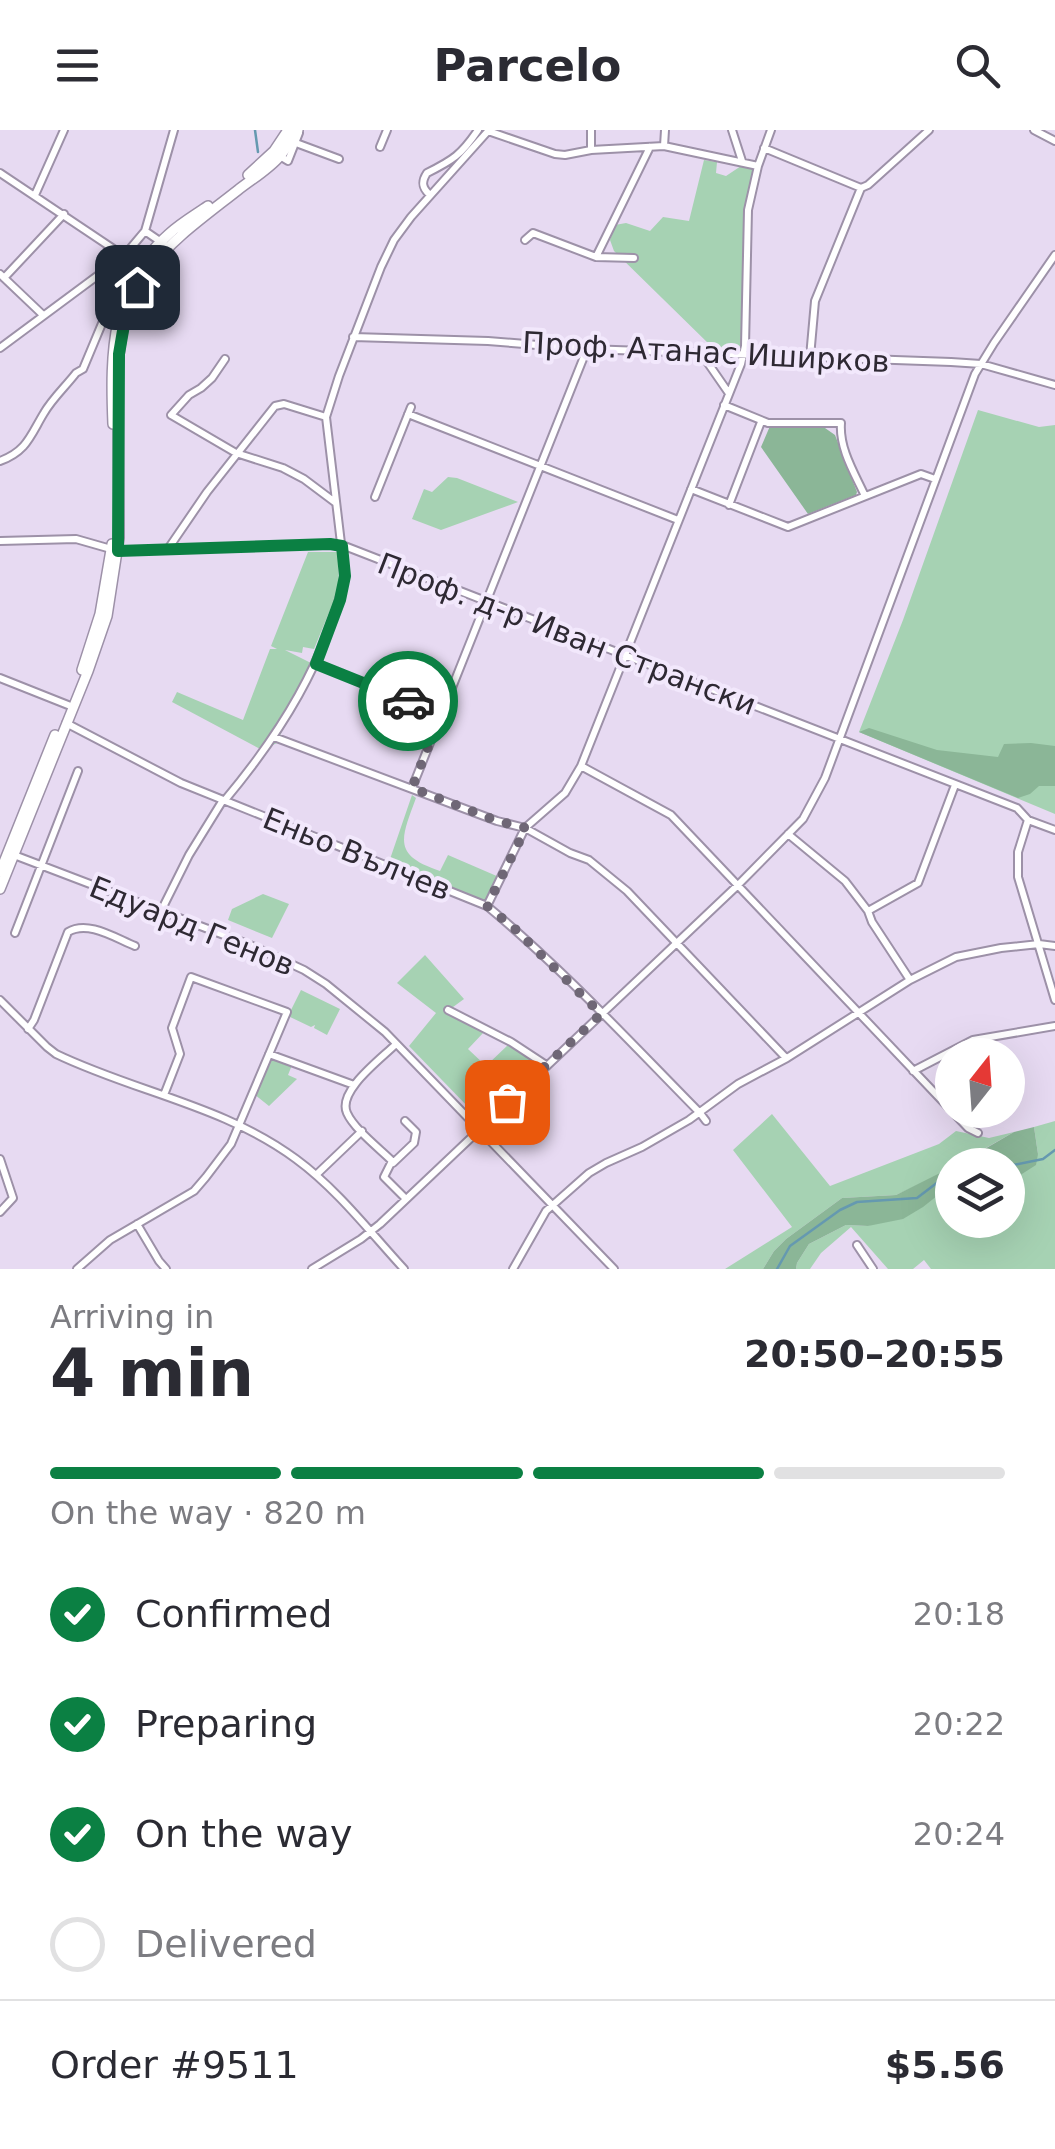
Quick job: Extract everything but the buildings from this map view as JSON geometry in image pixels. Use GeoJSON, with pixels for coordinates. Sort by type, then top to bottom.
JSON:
{"type":"FeatureCollection","features":[{"type":"Feature","properties":{"kind":"main road"},"geometry":{"type":"LineString","coordinates":[[276,154],[288,130]]}},
{"type":"Feature","properties":{"kind":"main road"},"geometry":{"type":"LineString","coordinates":[[0,889],[66,724],[98,624],[115,550],[111,369],[120,310],[130,284],[141,265],[171,232],[276,154],[299,130]]}},
{"type":"Feature","properties":{"kind":"main road"},"geometry":{"type":"LineString","coordinates":[[0,872],[71,706]]}},
{"type":"Feature","properties":{"kind":"street"},"geometry":{"type":"LineString","coordinates":[[35,195],[64,130]]}},
{"type":"Feature","properties":{"kind":"street"},"geometry":{"type":"LineString","coordinates":[[0,348],[124,256],[144,231],[174,130]]}},
{"type":"Feature","properties":{"kind":"street"},"geometry":{"type":"LineString","coordinates":[[276,154],[288,161],[299,130]]}},
{"type":"Feature","properties":{"kind":"street"},"geometry":{"type":"LineString","coordinates":[[380,148],[387,130]]}},
{"type":"Feature","properties":{"kind":"street"},"geometry":{"type":"LineString","coordinates":[[430,195],[422,184],[427,173],[448,164],[478,130]]}},
{"type":"Feature","properties":{"kind":"street"},"geometry":{"type":"LineString","coordinates":[[591,150],[592,130]]}},
{"type":"Feature","properties":{"kind":"street"},"geometry":{"type":"LineString","coordinates":[[664,130],[664,146]]}},
{"type":"Feature","properties":{"kind":"street"},"geometry":{"type":"LineString","coordinates":[[732,130],[742,161]]}},
{"type":"Feature","properties":{"kind":"street"},"geometry":{"type":"LineString","coordinates":[[487,906],[526,828],[565,793],[581,766],[744,354],[748,210],[771,130]]}},
{"type":"Feature","properties":{"kind":"street"},"geometry":{"type":"LineString","coordinates":[[810,357],[814,301],[861,188],[929,130]]}},
{"type":"Feature","properties":{"kind":"street"},"geometry":{"type":"LineString","coordinates":[[1034,130],[1055,141]]}},
{"type":"Feature","properties":{"kind":"street"},"geometry":{"type":"LineString","coordinates":[[161,911],[189,855],[224,800],[262,756],[316,664],[345,576],[326,417],[381,267],[394,240],[430,195],[488,131],[555,154],[664,146],[758,166]]}},
{"type":"Feature","properties":{"kind":"street"},"geometry":{"type":"LineString","coordinates":[[296,143],[339,159]]}},
{"type":"Feature","properties":{"kind":"street"},"geometry":{"type":"LineString","coordinates":[[596,257],[650,147]]}},
{"type":"Feature","properties":{"kind":"street"},"geometry":{"type":"LineString","coordinates":[[764,148],[861,188]]}},
{"type":"Feature","properties":{"kind":"street"},"geometry":{"type":"LineString","coordinates":[[0,172],[124,256]]}},
{"type":"Feature","properties":{"kind":"street"},"geometry":{"type":"LineString","coordinates":[[43,315],[2,276],[64,214]]}},
{"type":"Feature","properties":{"kind":"street"},"geometry":{"type":"LineString","coordinates":[[144,231],[164,244]]}},
{"type":"Feature","properties":{"kind":"street"},"geometry":{"type":"LineString","coordinates":[[525,240],[532,234],[596,257],[634,258]]}},
{"type":"Feature","properties":{"kind":"street"},"geometry":{"type":"LineString","coordinates":[[312,1269],[370,1232],[406,1200],[739,884],[802,819],[814,801],[840,740],[934,478],[980,364],[1055,255]]}},
{"type":"Feature","properties":{"kind":"street"},"geometry":{"type":"LineString","coordinates":[[0,461],[22,448],[43,414],[83,369],[124,256]]}},
{"type":"Feature","properties":{"kind":"street","name":"Проф. Атанас Иширков"},"geometry":{"type":"LineString","coordinates":[[353,337],[980,364],[1055,385]]}},
{"type":"Feature","properties":{"kind":"street"},"geometry":{"type":"LineString","coordinates":[[412,788],[587,349]]}},
{"type":"Feature","properties":{"kind":"street"},"geometry":{"type":"LineString","coordinates":[[701,352],[728,394]]}},
{"type":"Feature","properties":{"kind":"street"},"geometry":{"type":"LineString","coordinates":[[225,359],[212,378],[171,415],[236,453],[304,479],[336,503]]}},
{"type":"Feature","properties":{"kind":"street"},"geometry":{"type":"LineString","coordinates":[[167,550],[271,410],[280,404],[326,417]]}},
{"type":"Feature","properties":{"kind":"street"},"geometry":{"type":"LineString","coordinates":[[724,404],[761,421],[840,423],[847,456],[865,496]]}},
{"type":"Feature","properties":{"kind":"street"},"geometry":{"type":"LineString","coordinates":[[375,497],[409,410],[678,520]]}},
{"type":"Feature","properties":{"kind":"street"},"geometry":{"type":"LineString","coordinates":[[729,504],[761,421]]}},
{"type":"Feature","properties":{"kind":"street"},"geometry":{"type":"LineString","coordinates":[[690,489],[788,526],[921,474],[934,478]]}},
{"type":"Feature","properties":{"kind":"street","name":"Проф. д-р Иван Странски"},"geometry":{"type":"LineString","coordinates":[[0,540],[76,539],[115,550],[342,546],[1017,808],[1028,820],[1055,830]]}},
{"type":"Feature","properties":{"kind":"street"},"geometry":{"type":"LineString","coordinates":[[316,664],[441,714]]}},
{"type":"Feature","properties":{"kind":"street"},"geometry":{"type":"LineString","coordinates":[[0,678],[71,706]]}},
{"type":"Feature","properties":{"kind":"street","name":"Еньо Вълчев"},"geometry":{"type":"LineString","coordinates":[[66,724],[182,782],[487,906],[514,928],[706,1122]]}},
{"type":"Feature","properties":{"kind":"street"},"geometry":{"type":"LineString","coordinates":[[274,737],[497,821],[526,828],[589,860],[626,891],[787,1058]]}},
{"type":"Feature","properties":{"kind":"street"},"geometry":{"type":"LineString","coordinates":[[581,766],[672,815],[858,1014],[968,1128],[978,1133]]}},
{"type":"Feature","properties":{"kind":"street"},"geometry":{"type":"LineString","coordinates":[[15,933],[78,771]]}},
{"type":"Feature","properties":{"kind":"street"},"geometry":{"type":"LineString","coordinates":[[868,911],[918,882],[954,784]]}},
{"type":"Feature","properties":{"kind":"street"},"geometry":{"type":"LineString","coordinates":[[1028,820],[1017,869],[1055,1000]]}},
{"type":"Feature","properties":{"kind":"street"},"geometry":{"type":"LineString","coordinates":[[788,834],[845,881],[910,980]]}},
{"type":"Feature","properties":{"kind":"street","name":"Едуард Генов"},"geometry":{"type":"LineString","coordinates":[[14,855],[250,946],[304,970],[345,998],[374,1021],[614,1269]]}},
{"type":"Feature","properties":{"kind":"street"},"geometry":{"type":"LineString","coordinates":[[28,1029],[68,932],[81,926],[135,946]]}},
{"type":"Feature","properties":{"kind":"street"},"geometry":{"type":"LineString","coordinates":[[513,1269],[551,1205],[589,1173],[700,1113],[738,1084],[787,1058],[910,980],[956,957],[1001,948],[1055,946]]}},
{"type":"Feature","properties":{"kind":"street"},"geometry":{"type":"LineString","coordinates":[[77,1269],[110,1240],[199,1186],[225,1154],[286,1012],[191,977],[172,1028],[180,1054],[164,1095]]}},
{"type":"Feature","properties":{"kind":"street"},"geometry":{"type":"LineString","coordinates":[[0,1000],[46,1048],[58,1055],[238,1124],[278,1146],[316,1174],[404,1269]]}},
{"type":"Feature","properties":{"kind":"street"},"geometry":{"type":"LineString","coordinates":[[448,1010],[546,1065]]}},
{"type":"Feature","properties":{"kind":"street"},"geometry":{"type":"LineString","coordinates":[[913,1071],[961,1045],[1055,1026]]}},
{"type":"Feature","properties":{"kind":"street"},"geometry":{"type":"LineString","coordinates":[[392,1164],[350,1118],[346,1105],[348,1092],[396,1044]]}},
{"type":"Feature","properties":{"kind":"street"},"geometry":{"type":"LineString","coordinates":[[269,1054],[354,1085]]}},
{"type":"Feature","properties":{"kind":"street"},"geometry":{"type":"LineString","coordinates":[[406,1121],[416,1132],[414,1143],[384,1177],[406,1200]]}},
{"type":"Feature","properties":{"kind":"street"},"geometry":{"type":"LineString","coordinates":[[316,1174],[362,1130]]}},
{"type":"Feature","properties":{"kind":"street"},"geometry":{"type":"LineString","coordinates":[[0,1159],[13,1198],[0,1212]]}},
{"type":"Feature","properties":{"kind":"street"},"geometry":{"type":"LineString","coordinates":[[137,1224],[166,1269]]}},
{"type":"Feature","properties":{"kind":"street"},"geometry":{"type":"LineString","coordinates":[[857,1244],[873,1269]]}},
{"type":"Feature","properties":{"kind":"green space"},"geometry":{"type":"Polygon","coordinates":[[[704,160],[717,162],[716,173],[726,176],[741,166],[754,169],[744,217],[741,345],[734,354],[712,353],[711,346],[614,251],[610,240],[615,225],[626,223],[650,231],[663,217],[689,221],[704,160]]]}},
{"type":"Feature","properties":{"kind":"green space"},"geometry":{"type":"Polygon","coordinates":[[[978,410],[1039,427],[1055,425],[1055,814],[859,732],[978,410]]]}},
{"type":"Feature","properties":{"kind":"green space"},"geometry":{"type":"Polygon","coordinates":[[[770,426],[825,428],[835,435],[856,495],[808,514],[761,447],[770,426]]]}},
{"type":"Feature","properties":{"kind":"green space"},"geometry":{"type":"Polygon","coordinates":[[[448,477],[518,502],[441,530],[412,519],[424,489],[432,492],[448,477]]]}},
{"type":"Feature","properties":{"kind":"green space"},"geometry":{"type":"Polygon","coordinates":[[[308,552],[338,552],[339,588],[314,649],[303,647],[302,653],[285,650],[311,663],[277,743],[262,750],[172,702],[177,692],[243,720],[270,649],[277,649],[271,646],[308,552]]]}},
{"type":"Feature","properties":{"kind":"green space"},"geometry":{"type":"Polygon","coordinates":[[[869,728],[937,750],[998,757],[1004,744],[1055,746],[1055,786],[1039,786],[1018,798],[859,732],[869,728]]]}},
{"type":"Feature","properties":{"kind":"green space"},"geometry":{"type":"Polygon","coordinates":[[[412,795],[416,798],[404,835],[407,852],[440,871],[448,855],[499,877],[486,902],[389,862],[412,795]]]}},
{"type":"Feature","properties":{"kind":"green space"},"geometry":{"type":"Polygon","coordinates":[[[263,894],[289,904],[272,938],[228,920],[232,909],[263,894]]]}},
{"type":"Feature","properties":{"kind":"green space"},"geometry":{"type":"Polygon","coordinates":[[[425,955],[464,999],[449,1010],[452,1014],[484,1032],[468,1049],[486,1066],[509,1044],[535,1061],[483,1110],[472,1111],[409,1046],[436,1013],[397,983],[425,955]]]}},
{"type":"Feature","properties":{"kind":"green space"},"geometry":{"type":"Polygon","coordinates":[[[301,990],[340,1009],[327,1035],[315,1025],[311,1027],[288,1016],[301,990]]]}},
{"type":"Feature","properties":{"kind":"green space"},"geometry":{"type":"Polygon","coordinates":[[[271,1057],[292,1065],[288,1075],[297,1079],[269,1106],[254,1094],[271,1057]]]}},
{"type":"Feature","properties":{"kind":"green space"},"geometry":{"type":"Polygon","coordinates":[[[772,1114],[830,1186],[939,1144],[956,1131],[989,1138],[1014,1132],[986,1148],[935,1148],[935,1177],[896,1195],[842,1198],[786,1239],[763,1269],[725,1269],[792,1227],[733,1150],[772,1114]]]}},
{"type":"Feature","properties":{"kind":"green space"},"geometry":{"type":"Polygon","coordinates":[[[1055,1121],[1055,1269],[931,1269],[924,1260],[913,1269],[888,1269],[851,1227],[821,1253],[810,1269],[796,1269],[809,1244],[846,1225],[868,1226],[935,1192],[935,1238],[1025,1238],[1025,1167],[1038,1154],[1034,1127],[1055,1121]]]}},
{"type":"Feature","properties":{"kind":"green space"},"geometry":{"type":"Polygon","coordinates":[[[1034,1127],[1036,1165],[1025,1172],[1025,1148],[986,1148],[1014,1132],[1034,1127]]]}},
{"type":"Feature","properties":{"kind":"green space"},"geometry":{"type":"Polygon","coordinates":[[[935,1176],[935,1197],[903,1219],[868,1226],[846,1225],[809,1244],[796,1269],[763,1269],[786,1239],[842,1198],[896,1195],[935,1176]]]}},
{"type":"Feature","properties":{"kind":"waterway"},"geometry":{"type":"LineString","coordinates":[[255,130],[258,152]]}},
{"type":"Feature","properties":{"kind":"waterway"},"geometry":{"type":"LineString","coordinates":[[1025,1163],[1043,1159],[1055,1150]]}},
{"type":"Feature","properties":{"kind":"waterway"},"geometry":{"type":"LineString","coordinates":[[777,1269],[790,1246],[840,1210],[857,1202],[917,1198],[935,1184]]}},
{"type":"Feature","properties":{"kind":"way so far"},"geometry":{"type":"LineString","coordinates":[[408,701],[441,714],[412,788],[526,828],[487,906],[601,1014],[507,1102]]}},
{"type":"Feature","properties":{"kind":"route"},"geometry":{"type":"LineString","coordinates":[[137,287],[125,319],[119,354],[118,551],[342,546],[345,576],[340,600],[316,664],[408,701]]}}]}
